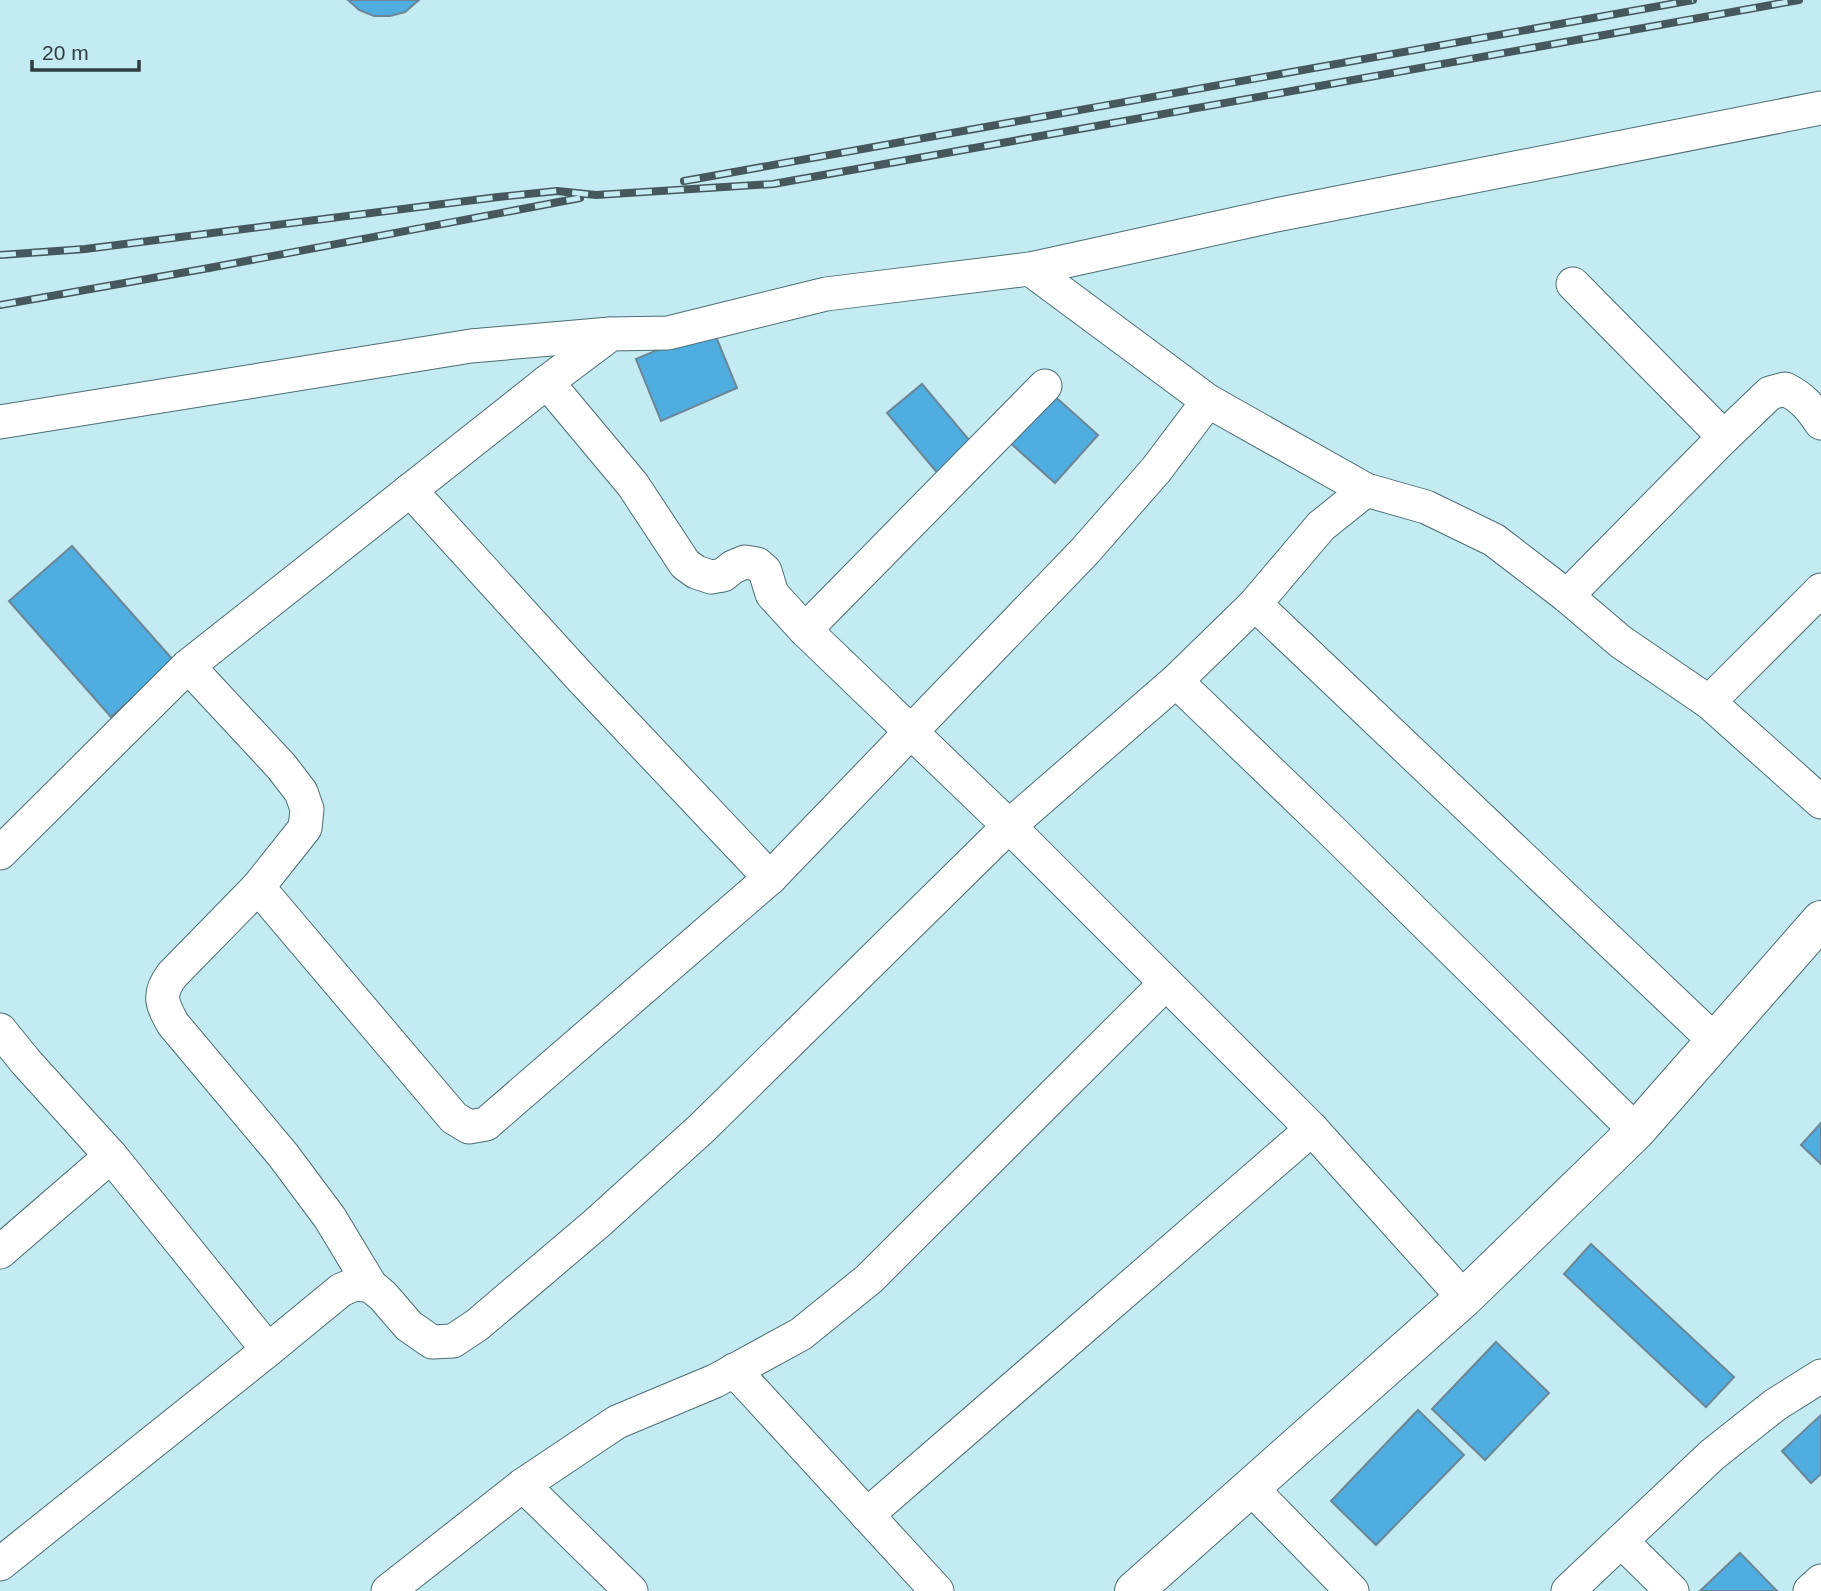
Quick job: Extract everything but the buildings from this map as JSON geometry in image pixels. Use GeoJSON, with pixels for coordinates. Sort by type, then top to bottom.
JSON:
{"type":"FeatureCollection","features":[{"type":"Feature","properties":{"kind":"street"},"geometry":{"type":"LineString","coordinates":[[0,422],[471,346],[667,332],[826,294],[1030,269],[1276,215],[1821,108]]}},
{"type":"Feature","properties":{"kind":"street"},"geometry":{"type":"LineString","coordinates":[[1030,269],[1209,401],[1366,490],[1426,508],[1494,540],[1621,642],[1709,702],[1821,802]]}},
{"type":"Feature","properties":{"kind":"street"},"geometry":{"type":"LineString","coordinates":[[1573,284],[1724,437]]}},
{"type":"Feature","properties":{"kind":"street"},"geometry":{"type":"LineString","coordinates":[[0,853],[188,666],[611,334]]}},
{"type":"Feature","properties":{"kind":"street"},"geometry":{"type":"LineString","coordinates":[[547,382],[633,485],[685,564],[696,572],[710,576],[723,575],[745,562],[757,564],[765,572],[772,594],[804,630],[1009,826],[1312,1129],[1464,1298]]}},
{"type":"Feature","properties":{"kind":"street"},"geometry":{"type":"LineString","coordinates":[[804,630],[1045,386]]}},
{"type":"Feature","properties":{"kind":"street"},"geometry":{"type":"LineString","coordinates":[[1567,596],[1770,393],[1785,389],[1798,395],[1821,423]]}},
{"type":"Feature","properties":{"kind":"street"},"geometry":{"type":"LineString","coordinates":[[258,887],[454,1118],[469,1127],[486,1124],[770,878],[1094,541],[1156,470],[1209,401]]}},
{"type":"Feature","properties":{"kind":"street"},"geometry":{"type":"LineString","coordinates":[[410,490],[573,669],[770,878]]}},
{"type":"Feature","properties":{"kind":"street"},"geometry":{"type":"LineString","coordinates":[[188,666],[281,766],[301,792],[307,809],[305,828],[258,887],[172,975],[163,988],[163,1006],[173,1024],[322,1207],[371,1286],[409,1326],[432,1342],[453,1341],[477,1325],[586,1232],[702,1128],[1009,826],[1176,681],[1255,604],[1321,526],[1366,490]]}},
{"type":"Feature","properties":{"kind":"street"},"geometry":{"type":"LineString","coordinates":[[1709,702],[1821,590]]}},
{"type":"Feature","properties":{"kind":"street"},"geometry":{"type":"LineString","coordinates":[[1255,604],[1716,1042]]}},
{"type":"Feature","properties":{"kind":"street"},"geometry":{"type":"LineString","coordinates":[[1176,681],[1636,1131]]}},
{"type":"Feature","properties":{"kind":"street"},"geometry":{"type":"LineString","coordinates":[[1134,1591],[1464,1298],[1636,1131],[1821,920]]}},
{"type":"Feature","properties":{"kind":"street"},"geometry":{"type":"LineString","coordinates":[[388,1591],[523,1485],[617,1422],[715,1381],[802,1334],[869,1279],[1166,983]]}},
{"type":"Feature","properties":{"kind":"street"},"geometry":{"type":"LineString","coordinates":[[0,1030],[111,1156],[268,1350]]}},
{"type":"Feature","properties":{"kind":"street"},"geometry":{"type":"LineString","coordinates":[[867,1515],[1312,1129]]}},
{"type":"Feature","properties":{"kind":"street"},"geometry":{"type":"LineString","coordinates":[[0,1252],[111,1156]]}},
{"type":"Feature","properties":{"kind":"street"},"geometry":{"type":"LineString","coordinates":[[0,1564],[341,1290],[355,1284],[371,1286]]}},
{"type":"Feature","properties":{"kind":"street"},"geometry":{"type":"LineString","coordinates":[[734,1370],[937,1591]]}},
{"type":"Feature","properties":{"kind":"street"},"geometry":{"type":"LineString","coordinates":[[1568,1591],[1712,1455],[1775,1405],[1821,1376]]}},
{"type":"Feature","properties":{"kind":"street"},"geometry":{"type":"LineString","coordinates":[[523,1485],[631,1591]]}},
{"type":"Feature","properties":{"kind":"street"},"geometry":{"type":"LineString","coordinates":[[1250,1487],[1352,1591]]}},
{"type":"Feature","properties":{"kind":"street"},"geometry":{"type":"LineString","coordinates":[[1621,1541],[1672,1591]]}},
{"type":"Feature","properties":{"kind":"street"},"geometry":{"type":"LineString","coordinates":[[1810,1591],[1821,1581]]}},
{"type":"Feature","properties":{"kind":"railway"},"geometry":{"type":"LineString","coordinates":[[684,181],[1693,0]]}},
{"type":"Feature","properties":{"kind":"railway"},"geometry":{"type":"LineString","coordinates":[[0,255],[85,249],[557,191],[596,195],[773,184],[1799,0]]}},
{"type":"Feature","properties":{"kind":"railway"},"geometry":{"type":"LineString","coordinates":[[0,305],[580,198]]}}]}
